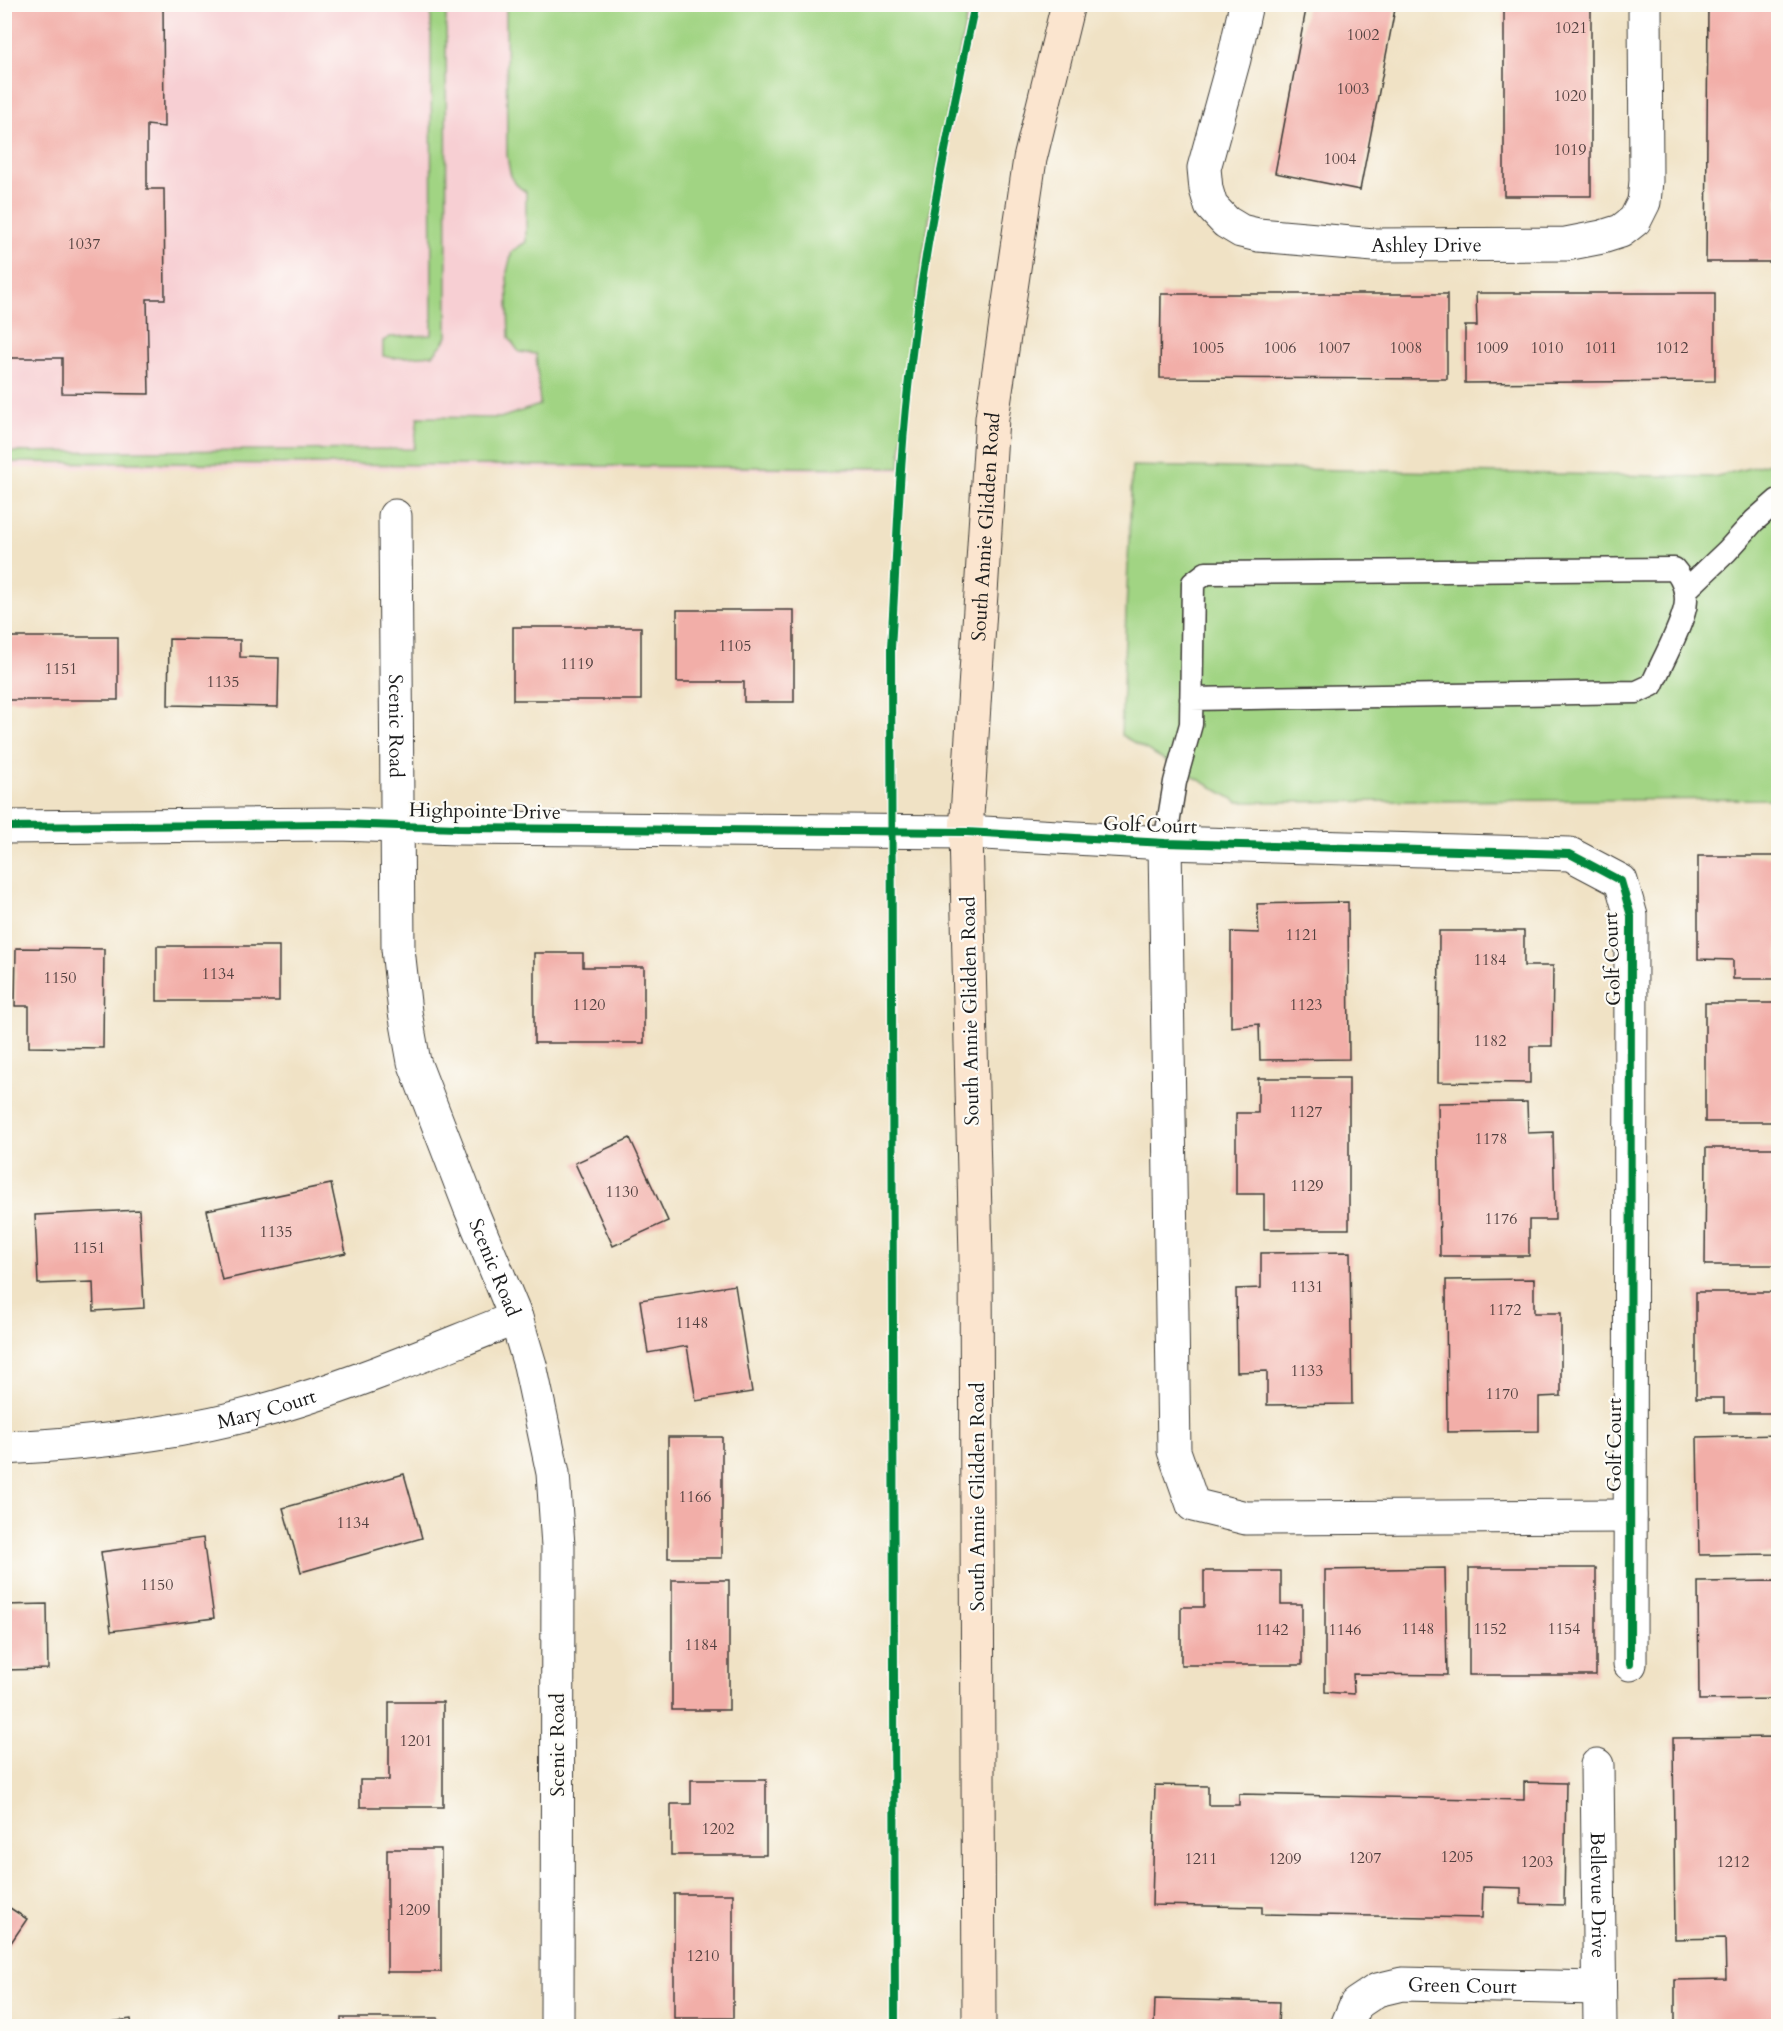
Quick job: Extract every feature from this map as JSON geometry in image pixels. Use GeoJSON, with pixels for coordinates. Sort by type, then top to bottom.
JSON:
{"type":"FeatureCollection","features":[{"type":"Feature","properties":{"kind":"main road","name":"South Annie Glidden Road"},"geometry":{"type":"LineString","coordinates":[[979,2026],[976,1269],[966,832],[992,418],[1030,159],[1068,4]]}},
{"type":"Feature","properties":{"kind":"street","name":"Ashley Drive"},"geometry":{"type":"LineString","coordinates":[[1246,4],[1234,59],[1204,168],[1206,189],[1211,206],[1226,222],[1241,231],[1258,235],[1374,245],[1566,244],[1621,231],[1635,220],[1644,202],[1646,181],[1645,4]]}},
{"type":"Feature","properties":{"kind":"street","name":"Scenic Road"},"geometry":{"type":"LineString","coordinates":[[395,516],[398,949],[405,1012],[414,1062],[516,1318],[530,1365],[553,1473],[558,1546],[557,2026]]}},
{"type":"Feature","properties":{"kind":"street","name":"Highpointe Drive"},"geometry":{"type":"LineString","coordinates":[[4,827],[339,824],[493,829],[966,832]]}},
{"type":"Feature","properties":{"kind":"street","name":"Golf Court"},"geometry":{"type":"LineString","coordinates":[[966,832],[1165,843],[1570,854],[1621,881],[1631,916],[1630,1664]]}},
{"type":"Feature","properties":{"kind":"street","name":"Golf Court"},"geometry":{"type":"LineString","coordinates":[[1165,843],[1174,1451],[1193,1505],[1246,1518],[1630,1516]]}},
{"type":"Feature","properties":{"kind":"street","name":"Mary Court"},"geometry":{"type":"LineString","coordinates":[[4,1448],[46,1446],[164,1433],[230,1419],[298,1401],[369,1376],[516,1318]]}},
{"type":"Feature","properties":{"kind":"street","name":"Bellevue Drive"},"geometry":{"type":"LineString","coordinates":[[1597,1765],[1600,2026]]}},
{"type":"Feature","properties":{"kind":"street","name":"Green Court"},"geometry":{"type":"LineString","coordinates":[[1347,2026],[1356,2004],[1377,1990],[1402,1984],[1598,1989]]}},
{"type":"Feature","properties":{"kind":"lane"},"geometry":{"type":"LineString","coordinates":[[1685,591],[1727,551],[1754,521],[1779,500]]}},
{"type":"Feature","properties":{"kind":"lane"},"geometry":{"type":"LineString","coordinates":[[1165,843],[1174,782],[1191,724],[1191,699],[1193,583],[1206,573],[1674,569],[1682,578],[1685,591],[1685,611],[1652,686],[1637,693],[1191,699]]}},
{"type":"Feature","properties":{"kind":"shaded area"},"geometry":{"type":"Polygon","coordinates":[[[5,5],[975,5],[931,234],[911,363],[902,471],[5,468],[5,5]]]}},
{"type":"Feature","properties":{"kind":"green space"},"geometry":{"type":"Polygon","coordinates":[[[431,5],[446,5],[447,336],[433,355],[393,358],[383,356],[383,341],[390,337],[432,335],[431,5]]]}},
{"type":"Feature","properties":{"kind":"green space"},"geometry":{"type":"Polygon","coordinates":[[[506,5],[969,5],[942,141],[910,338],[900,468],[5,462],[5,452],[414,449],[418,417],[500,418],[540,405],[536,354],[519,352],[509,338],[507,272],[512,251],[526,242],[526,192],[513,181],[507,155],[506,5]]]}},
{"type":"Feature","properties":{"kind":"green space"},"geometry":{"type":"Polygon","coordinates":[[[1778,461],[1778,799],[1238,802],[1121,735],[1132,466],[1713,477],[1778,461]]]}},
{"type":"Feature","properties":{"kind":"building"},"geometry":{"type":"Polygon","coordinates":[[[4,4],[163,4],[164,127],[147,125],[147,189],[164,189],[165,299],[147,299],[149,394],[62,393],[62,358],[4,358],[4,4]]]}},
{"type":"Feature","properties":{"kind":"building"},"geometry":{"type":"Polygon","coordinates":[[[1307,4],[1396,4],[1360,190],[1275,173],[1307,4]]]}},
{"type":"Feature","properties":{"kind":"building"},"geometry":{"type":"Polygon","coordinates":[[[1504,4],[1591,4],[1591,196],[1504,196],[1504,4]]]}},
{"type":"Feature","properties":{"kind":"building"},"geometry":{"type":"Polygon","coordinates":[[[1708,4],[1778,4],[1778,262],[1706,262],[1708,4]]]}},
{"type":"Feature","properties":{"kind":"building"},"geometry":{"type":"Polygon","coordinates":[[[1476,293],[1715,293],[1715,381],[1465,383],[1465,326],[1477,326],[1476,293]]]}},
{"type":"Feature","properties":{"kind":"building"},"geometry":{"type":"Polygon","coordinates":[[[1161,294],[1447,294],[1447,379],[1160,378],[1161,294]]]}},
{"type":"Feature","properties":{"kind":"building"},"geometry":{"type":"Polygon","coordinates":[[[677,610],[794,610],[794,702],[744,702],[744,682],[677,682],[677,610]]]}},
{"type":"Feature","properties":{"kind":"building"},"geometry":{"type":"Polygon","coordinates":[[[513,627],[641,627],[641,700],[513,700],[513,627]]]}},
{"type":"Feature","properties":{"kind":"building"},"geometry":{"type":"Polygon","coordinates":[[[4,637],[118,637],[118,700],[4,700],[4,637]]]}},
{"type":"Feature","properties":{"kind":"building"},"geometry":{"type":"Polygon","coordinates":[[[169,639],[240,640],[240,657],[279,658],[278,707],[168,705],[169,639]]]}},
{"type":"Feature","properties":{"kind":"building"},"geometry":{"type":"Polygon","coordinates":[[[1698,856],[1778,856],[1778,979],[1733,979],[1733,960],[1698,959],[1698,856]]]}},
{"type":"Feature","properties":{"kind":"building"},"geometry":{"type":"Polygon","coordinates":[[[1348,902],[1349,1059],[1260,1060],[1259,1024],[1231,1027],[1231,932],[1259,933],[1257,904],[1348,902]]]}},
{"type":"Feature","properties":{"kind":"building"},"geometry":{"type":"Polygon","coordinates":[[[1439,931],[1524,931],[1524,966],[1553,966],[1552,1046],[1530,1046],[1530,1083],[1438,1082],[1439,931]]]}},
{"type":"Feature","properties":{"kind":"building"},"geometry":{"type":"Polygon","coordinates":[[[157,946],[279,946],[279,1001],[157,1001],[157,946]]]}},
{"type":"Feature","properties":{"kind":"building"},"geometry":{"type":"Polygon","coordinates":[[[16,948],[104,949],[103,1048],[29,1047],[29,1006],[15,1006],[16,948]]]}},
{"type":"Feature","properties":{"kind":"building"},"geometry":{"type":"Polygon","coordinates":[[[534,953],[583,953],[583,967],[644,967],[644,1043],[534,1043],[534,953]]]}},
{"type":"Feature","properties":{"kind":"building"},"geometry":{"type":"Polygon","coordinates":[[[1705,1003],[1778,1003],[1778,1122],[1705,1122],[1705,1003]]]}},
{"type":"Feature","properties":{"kind":"building"},"geometry":{"type":"Polygon","coordinates":[[[1258,1078],[1349,1078],[1349,1229],[1264,1229],[1264,1194],[1236,1194],[1236,1113],[1258,1113],[1258,1078]]]}},
{"type":"Feature","properties":{"kind":"building"},"geometry":{"type":"Polygon","coordinates":[[[1527,1102],[1528,1133],[1553,1132],[1555,1220],[1529,1220],[1529,1256],[1440,1256],[1438,1103],[1527,1102]]]}},
{"type":"Feature","properties":{"kind":"building"},"geometry":{"type":"Polygon","coordinates":[[[630,1138],[668,1221],[613,1246],[575,1163],[630,1138]]]}},
{"type":"Feature","properties":{"kind":"building"},"geometry":{"type":"Polygon","coordinates":[[[1706,1148],[1778,1148],[1778,1265],[1705,1265],[1706,1148]]]}},
{"type":"Feature","properties":{"kind":"building"},"geometry":{"type":"Polygon","coordinates":[[[331,1184],[346,1253],[222,1280],[207,1210],[331,1184]]]}},
{"type":"Feature","properties":{"kind":"building"},"geometry":{"type":"Polygon","coordinates":[[[139,1210],[144,1308],[94,1311],[93,1282],[38,1284],[35,1215],[139,1210]]]}},
{"type":"Feature","properties":{"kind":"building"},"geometry":{"type":"Polygon","coordinates":[[[1350,1252],[1352,1404],[1267,1405],[1267,1371],[1237,1372],[1236,1289],[1261,1288],[1261,1253],[1350,1252]]]}},
{"type":"Feature","properties":{"kind":"building"},"geometry":{"type":"Polygon","coordinates":[[[1534,1279],[1534,1313],[1561,1313],[1561,1396],[1539,1397],[1539,1431],[1447,1432],[1446,1280],[1534,1279]]]}},
{"type":"Feature","properties":{"kind":"building"},"geometry":{"type":"Polygon","coordinates":[[[735,1285],[752,1392],[696,1401],[687,1346],[648,1353],[640,1300],[735,1285]]]}},
{"type":"Feature","properties":{"kind":"building"},"geometry":{"type":"Polygon","coordinates":[[[1696,1292],[1778,1292],[1778,1413],[1724,1413],[1724,1398],[1696,1398],[1696,1292]]]}},
{"type":"Feature","properties":{"kind":"building"},"geometry":{"type":"Polygon","coordinates":[[[1778,1435],[1778,1554],[1699,1555],[1697,1437],[1778,1435]]]}},
{"type":"Feature","properties":{"kind":"building"},"geometry":{"type":"Polygon","coordinates":[[[668,1437],[722,1437],[722,1558],[668,1558],[668,1437]]]}},
{"type":"Feature","properties":{"kind":"building"},"geometry":{"type":"Polygon","coordinates":[[[404,1474],[422,1538],[301,1572],[283,1508],[404,1474]]]}},
{"type":"Feature","properties":{"kind":"building"},"geometry":{"type":"Polygon","coordinates":[[[203,1538],[214,1618],[111,1631],[101,1552],[203,1538]]]}},
{"type":"Feature","properties":{"kind":"building"},"geometry":{"type":"Polygon","coordinates":[[[1445,1568],[1447,1675],[1353,1674],[1354,1694],[1325,1692],[1325,1570],[1445,1568]]]}},
{"type":"Feature","properties":{"kind":"building"},"geometry":{"type":"Polygon","coordinates":[[[1469,1568],[1596,1568],[1596,1675],[1469,1675],[1469,1568]]]}},
{"type":"Feature","properties":{"kind":"building"},"geometry":{"type":"Polygon","coordinates":[[[1204,1571],[1281,1571],[1281,1604],[1302,1604],[1302,1665],[1181,1665],[1181,1607],[1204,1607],[1204,1571]]]}},
{"type":"Feature","properties":{"kind":"building"},"geometry":{"type":"Polygon","coordinates":[[[672,1580],[729,1580],[729,1710],[672,1710],[672,1580]]]}},
{"type":"Feature","properties":{"kind":"building"},"geometry":{"type":"Polygon","coordinates":[[[1778,1581],[1778,1699],[1699,1700],[1698,1582],[1778,1581]]]}},
{"type":"Feature","properties":{"kind":"building"},"geometry":{"type":"Polygon","coordinates":[[[47,1604],[48,1669],[4,1670],[4,1605],[47,1604]]]}},
{"type":"Feature","properties":{"kind":"building"},"geometry":{"type":"Polygon","coordinates":[[[389,1702],[443,1702],[443,1807],[360,1807],[360,1780],[389,1780],[389,1702]]]}},
{"type":"Feature","properties":{"kind":"building"},"geometry":{"type":"Polygon","coordinates":[[[1778,1737],[1778,2026],[1675,2026],[1675,1980],[1726,1979],[1725,1938],[1675,1939],[1673,1738],[1778,1737]]]}},
{"type":"Feature","properties":{"kind":"building"},"geometry":{"type":"Polygon","coordinates":[[[691,1780],[766,1780],[766,1855],[671,1855],[671,1804],[691,1804],[691,1780]]]}},
{"type":"Feature","properties":{"kind":"building"},"geometry":{"type":"Polygon","coordinates":[[[1524,1782],[1566,1783],[1564,1905],[1521,1904],[1521,1888],[1483,1887],[1482,1918],[1262,1914],[1262,1907],[1152,1905],[1155,1785],[1208,1786],[1208,1805],[1239,1805],[1239,1794],[1524,1800],[1524,1782]]]}},
{"type":"Feature","properties":{"kind":"building"},"geometry":{"type":"Polygon","coordinates":[[[387,1849],[441,1849],[441,1972],[387,1972],[387,1849]]]}},
{"type":"Feature","properties":{"kind":"building"},"geometry":{"type":"Polygon","coordinates":[[[674,1894],[733,1894],[733,2018],[674,2018],[674,1894]]]}},
{"type":"Feature","properties":{"kind":"building"},"geometry":{"type":"Polygon","coordinates":[[[4,1904],[27,1919],[4,1953],[4,1904]]]}},
{"type":"Feature","properties":{"kind":"building"},"geometry":{"type":"Polygon","coordinates":[[[1155,1999],[1279,2002],[1278,2026],[1154,2026],[1155,1999]]]}},
{"type":"Feature","properties":{"kind":"building"},"geometry":{"type":"Polygon","coordinates":[[[341,2018],[438,2018],[438,2026],[341,2026],[341,2018]]]}},
{"type":"Feature","properties":{"kind":"building"},"geometry":{"type":"Polygon","coordinates":[[[131,2019],[132,2026],[87,2026],[87,2025],[131,2019]]]}},
{"type":"Feature","properties":{"kind":"cycle path"},"geometry":{"type":"LineString","coordinates":[[895,2026],[891,648],[904,433],[917,317],[939,183],[975,4]]}},
{"type":"Feature","properties":{"kind":"cycle path"},"geometry":{"type":"LineString","coordinates":[[4,827],[339,824],[458,828],[966,832],[1165,843],[1570,854],[1621,881],[1631,916],[1630,1664]]}}]}
